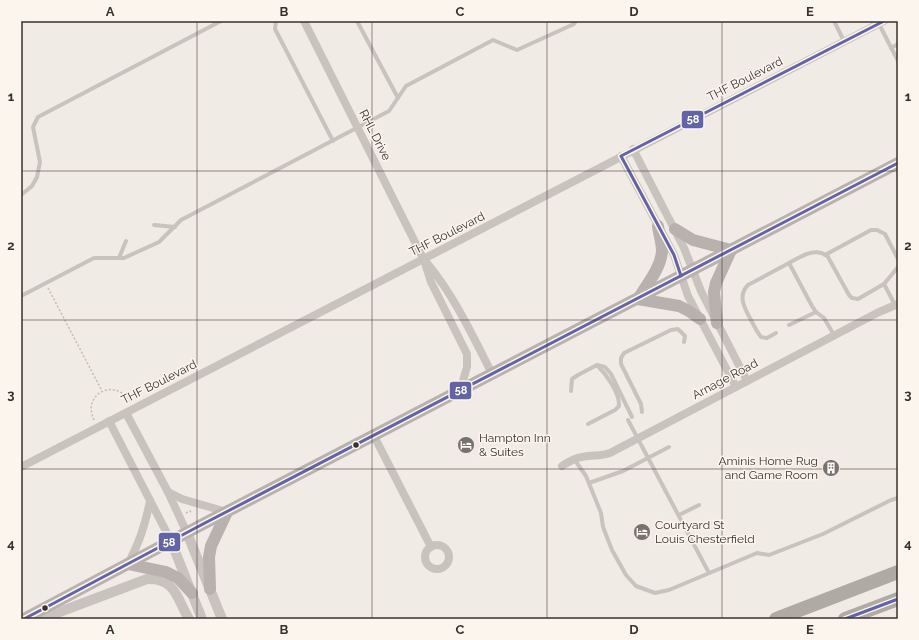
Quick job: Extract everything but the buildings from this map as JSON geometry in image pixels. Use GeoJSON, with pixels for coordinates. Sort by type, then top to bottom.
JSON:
{"type":"FeatureCollection","features":[{"type":"Feature","properties":{"kind":"highway"},"geometry":{"type":"LineString","coordinates":[[776,619],[898,572]]}},
{"type":"Feature","properties":{"kind":"highway"},"geometry":{"type":"LineString","coordinates":[[845,619],[898,599]]}},
{"type":"Feature","properties":{"kind":"main road"},"geometry":{"type":"LineString","coordinates":[[24,619],[898,163]]}},
{"type":"Feature","properties":{"kind":"main road"},"geometry":{"type":"LineString","coordinates":[[638,299],[657,269],[660,260],[662,251],[658,226]]}},
{"type":"Feature","properties":{"kind":"main road"},"geometry":{"type":"LineString","coordinates":[[675,229],[693,240],[731,250]]}},
{"type":"Feature","properties":{"kind":"main road"},"geometry":{"type":"LineString","coordinates":[[717,323],[714,292],[716,283],[731,250]]}},
{"type":"Feature","properties":{"kind":"main road"},"geometry":{"type":"LineString","coordinates":[[638,299],[678,306],[689,311],[700,319]]}},
{"type":"Feature","properties":{"kind":"main road"},"geometry":{"type":"LineString","coordinates":[[210,589],[209,558],[211,546],[227,512]]}},
{"type":"Feature","properties":{"kind":"main road"},"geometry":{"type":"LineString","coordinates":[[128,564],[166,572],[178,578],[192,593]]}},
{"type":"Feature","properties":{"kind":"street","name":"RHL Drive"},"geometry":{"type":"LineString","coordinates":[[304,21],[424,260],[431,282],[467,354],[468,367],[460,391]]}},
{"type":"Feature","properties":{"kind":"street","name":"THF Boulevard"},"geometry":{"type":"LineString","coordinates":[[21,467],[424,260],[634,149],[881,22]]}},
{"type":"Feature","properties":{"kind":"street"},"geometry":{"type":"LineString","coordinates":[[634,149],[684,248],[701,291],[747,381]]}},
{"type":"Feature","properties":{"kind":"street"},"geometry":{"type":"LineString","coordinates":[[621,156],[674,255],[688,296],[736,387]]}},
{"type":"Feature","properties":{"kind":"street","name":"RHL Drive"},"geometry":{"type":"LineString","coordinates":[[424,260],[440,278],[492,374]]}},
{"type":"Feature","properties":{"kind":"street","name":"Arnage Road"},"geometry":{"type":"LineString","coordinates":[[562,466],[583,456],[601,456],[610,453],[834,335],[896,305]]}},
{"type":"Feature","properties":{"kind":"street"},"geometry":{"type":"LineString","coordinates":[[129,411],[187,533],[222,619]]}},
{"type":"Feature","properties":{"kind":"street"},"geometry":{"type":"LineString","coordinates":[[109,421],[171,541],[202,619]]}},
{"type":"Feature","properties":{"kind":"street"},"geometry":{"type":"LineString","coordinates":[[374,436],[431,547]]}},
{"type":"Feature","properties":{"kind":"street"},"geometry":{"type":"LineString","coordinates":[[168,492],[182,499],[227,512]]}},
{"type":"Feature","properties":{"kind":"street"},"geometry":{"type":"LineString","coordinates":[[128,564],[140,540],[146,523],[150,501]]}},
{"type":"Feature","properties":{"kind":"street"},"geometry":{"type":"LineString","coordinates":[[42,619],[147,579],[157,579],[168,584],[173,589],[189,619]]}},
{"type":"Feature","properties":{"kind":"lane"},"geometry":{"type":"LineString","coordinates":[[21,195],[32,186],[37,177],[40,162],[33,127],[38,116],[221,21]]}},
{"type":"Feature","properties":{"kind":"lane"},"geometry":{"type":"LineString","coordinates":[[276,21],[275,29],[332,141]]}},
{"type":"Feature","properties":{"kind":"lane"},"geometry":{"type":"LineString","coordinates":[[357,21],[398,98]]}},
{"type":"Feature","properties":{"kind":"lane"},"geometry":{"type":"LineString","coordinates":[[21,296],[94,258],[124,258],[159,242],[181,220],[389,111],[406,86],[493,40],[517,50],[574,24],[576,21]]}},
{"type":"Feature","properties":{"kind":"lane"},"geometry":{"type":"LineString","coordinates":[[834,21],[844,41]]}},
{"type":"Feature","properties":{"kind":"lane"},"geometry":{"type":"LineString","coordinates":[[881,22],[891,48],[898,61]]}},
{"type":"Feature","properties":{"kind":"lane"},"geometry":{"type":"LineString","coordinates":[[891,48],[898,44]]}},
{"type":"Feature","properties":{"kind":"lane"},"geometry":{"type":"LineString","coordinates":[[154,225],[175,226]]}},
{"type":"Feature","properties":{"kind":"lane"},"geometry":{"type":"LineString","coordinates":[[826,255],[872,230],[878,230],[885,234],[898,259]]}},
{"type":"Feature","properties":{"kind":"lane"},"geometry":{"type":"LineString","coordinates":[[119,258],[126,241]]}},
{"type":"Feature","properties":{"kind":"lane"},"geometry":{"type":"LineString","coordinates":[[776,333],[767,338],[761,337],[748,315],[742,297],[745,288],[748,285],[811,252],[819,252],[826,255],[849,296],[858,299],[884,284],[898,267]]}},
{"type":"Feature","properties":{"kind":"lane"},"geometry":{"type":"LineString","coordinates":[[789,264],[807,299],[816,312],[824,318],[834,335]]}},
{"type":"Feature","properties":{"kind":"lane"},"geometry":{"type":"LineString","coordinates":[[884,284],[896,305]]}},
{"type":"Feature","properties":{"kind":"lane"},"geometry":{"type":"LineString","coordinates":[[789,325],[816,312]]}},
{"type":"Feature","properties":{"kind":"lane"},"geometry":{"type":"LineString","coordinates":[[642,412],[641,404],[620,364],[624,353],[671,330],[678,329],[685,336],[684,342]]}},
{"type":"Feature","properties":{"kind":"lane"},"geometry":{"type":"LineString","coordinates":[[588,424],[615,410],[619,406],[618,398],[606,375],[597,365]]}},
{"type":"Feature","properties":{"kind":"lane"},"geometry":{"type":"LineString","coordinates":[[571,391],[572,379],[597,365],[605,367],[611,374],[632,417]]}},
{"type":"Feature","properties":{"kind":"lane"},"geometry":{"type":"LineString","coordinates":[[628,420],[709,573]]}},
{"type":"Feature","properties":{"kind":"lane"},"geometry":{"type":"LineString","coordinates":[[589,483],[623,471],[669,447]]}},
{"type":"Feature","properties":{"kind":"lane"},"geometry":{"type":"LineString","coordinates":[[574,459],[586,476],[601,513],[603,527],[612,550],[626,575],[636,586],[655,593],[669,590],[757,553],[769,555],[823,534],[891,500],[898,498]]}},
{"type":"Feature","properties":{"kind":"lane"},"geometry":{"type":"LineString","coordinates":[[679,516],[699,505]]}},
{"type":"Feature","properties":{"kind":"path"},"geometry":{"type":"LineString","coordinates":[[41,285],[48,288],[102,391]]}},
{"type":"Feature","properties":{"kind":"path"},"geometry":{"type":"LineString","coordinates":[[98,427],[91,414],[91,408],[92,402],[96,395],[102,391],[107,389],[120,392],[125,395],[129,411]]}},
{"type":"Feature","properties":{"kind":"path"},"geometry":{"type":"LineString","coordinates":[[186,513],[190,511],[192,514]]}},
{"type":"Feature","properties":{"kind":"transit line","name":"58"},"geometry":{"type":"LineString","coordinates":[[681,276],[674,255],[621,156],[884,21]]}},
{"type":"Feature","properties":{"kind":"transit line","name":"58"},"geometry":{"type":"LineString","coordinates":[[24,619],[203,524],[898,163]]}},
{"type":"Feature","properties":{"kind":"transit line","name":"58"},"geometry":{"type":"LineString","coordinates":[[845,619],[898,599]]}},
{"type":"Feature","properties":{"kind":"place","name":"Hampton Inn & Suites"},"geometry":{"type":"Point","coordinates":[466,445]}},
{"type":"Feature","properties":{"kind":"place","name":"Aminis Home Rug and Game Room"},"geometry":{"type":"Point","coordinates":[831,468]}},
{"type":"Feature","properties":{"kind":"place","name":"Courtyard St Louis Chesterfield"},"geometry":{"type":"Point","coordinates":[642,532]}}]}
